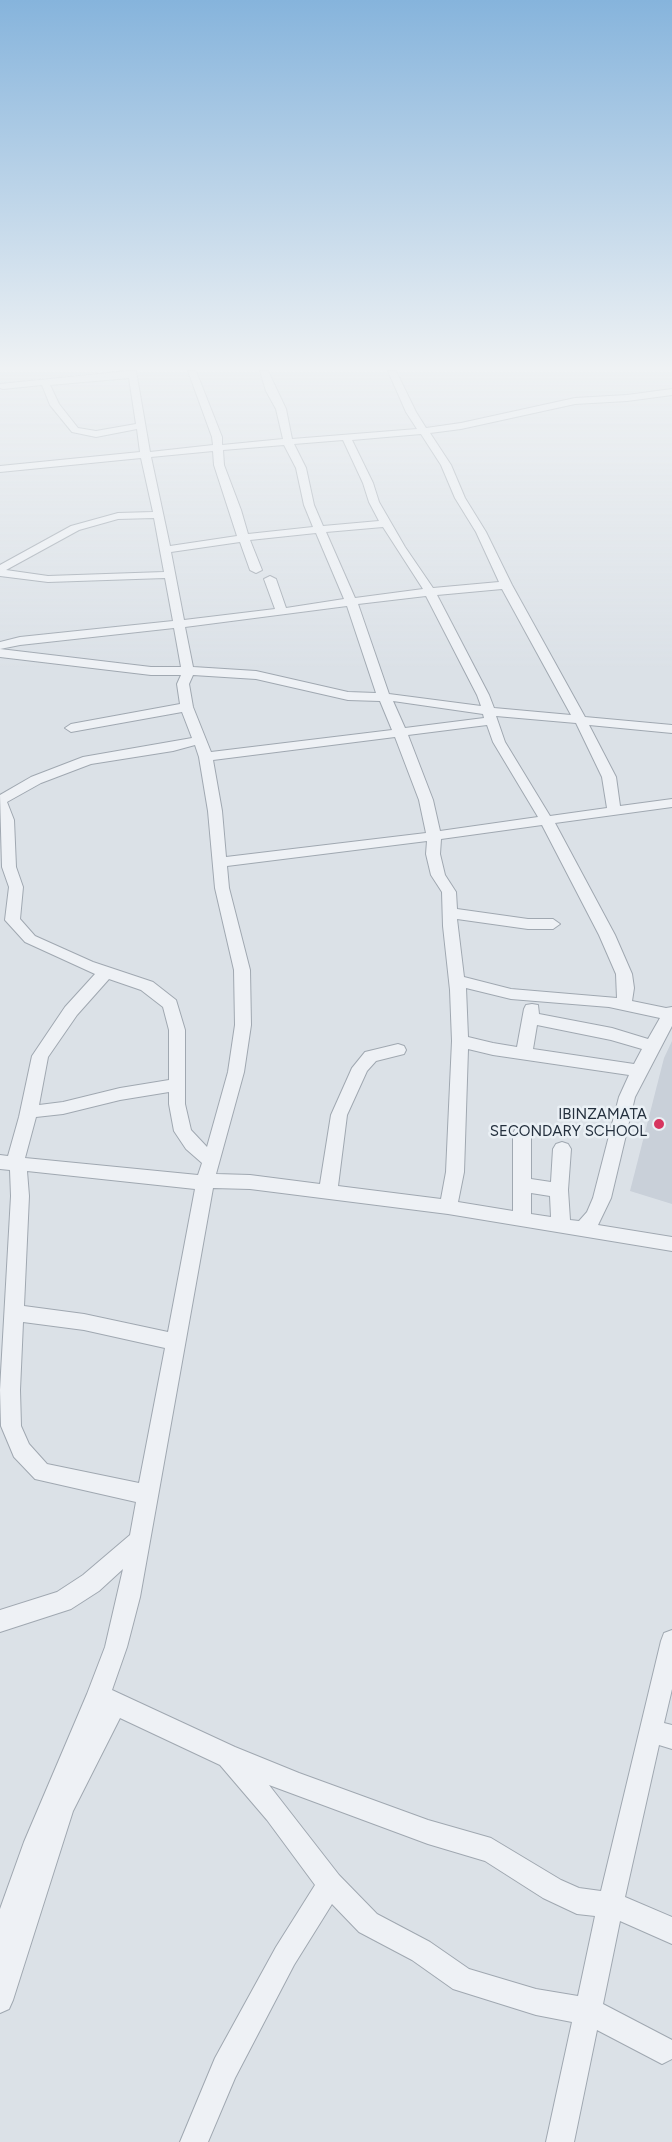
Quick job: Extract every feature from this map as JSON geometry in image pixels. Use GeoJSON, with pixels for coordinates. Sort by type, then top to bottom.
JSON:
{"type":"FeatureCollection","features":[{"type":"Feature","properties":{"kind":"street"},"geometry":{"type":"LineString","coordinates":[[0,2001],[62,1807],[106,1700],[140,1540],[205,1183],[236,1072],[243,1025],[242,970],[219,863],[215,811],[202,748],[187,707],[183,684],[188,671],[148,471]]}},
{"type":"Feature","properties":{"kind":"street"},"geometry":{"type":"LineString","coordinates":[[221,471],[256,570]]}},
{"type":"Feature","properties":{"kind":"street"},"geometry":{"type":"LineString","coordinates":[[302,471],[309,505],[351,602],[432,820],[432,831],[437,835]]}},
{"type":"Feature","properties":{"kind":"street"},"geometry":{"type":"LineString","coordinates":[[361,471],[374,502],[400,548],[424,581],[483,695],[499,742],[563,848],[621,963],[626,988],[624,1004]]}},
{"type":"Feature","properties":{"kind":"street"},"geometry":{"type":"LineString","coordinates":[[449,471],[460,498],[481,532],[506,585],[609,777],[614,811]]}},
{"type":"Feature","properties":{"kind":"street"},"geometry":{"type":"LineString","coordinates":[[0,571],[75,528],[118,516],[158,515]]}},
{"type":"Feature","properties":{"kind":"street"},"geometry":{"type":"LineString","coordinates":[[165,550],[244,538],[386,523]]}},
{"type":"Feature","properties":{"kind":"street"},"geometry":{"type":"LineString","coordinates":[[0,571],[48,579],[169,575]]}},
{"type":"Feature","properties":{"kind":"street"},"geometry":{"type":"LineString","coordinates":[[270,579],[282,612]]}},
{"type":"Feature","properties":{"kind":"street"},"geometry":{"type":"LineString","coordinates":[[0,646],[20,641],[282,612],[428,592],[506,585]]}},
{"type":"Feature","properties":{"kind":"street"},"geometry":{"type":"LineString","coordinates":[[0,653],[142,670],[256,675],[348,696],[406,698],[489,716],[580,720],[672,729]]}},
{"type":"Feature","properties":{"kind":"street"},"geometry":{"type":"LineString","coordinates":[[71,728],[187,707]]}},
{"type":"Feature","properties":{"kind":"street"},"geometry":{"type":"LineString","coordinates":[[210,1160],[192,1144],[183,1131],[177,1104],[177,1030],[170,1004],[147,986],[106,972],[30,939],[12,921],[16,887],[9,867],[7,820],[0,801],[36,780],[88,760],[173,747],[202,748],[400,732],[489,716]]}},
{"type":"Feature","properties":{"kind":"street"},"geometry":{"type":"LineString","coordinates":[[219,863],[672,803]]}},
{"type":"Feature","properties":{"kind":"street"},"geometry":{"type":"LineString","coordinates":[[437,835],[432,844],[433,854],[438,875],[449,892],[460,1041],[457,1151],[454,1188],[448,1208]]}},
{"type":"Feature","properties":{"kind":"street"},"geometry":{"type":"LineString","coordinates":[[450,913],[528,924],[553,924]]}},
{"type":"Feature","properties":{"kind":"street"},"geometry":{"type":"LineString","coordinates":[[106,972],[70,1011],[40,1056],[28,1112],[11,1163],[20,1196],[10,1390],[11,1426],[26,1457],[38,1470],[49,1475],[148,1495]]}},
{"type":"Feature","properties":{"kind":"street"},"geometry":{"type":"LineString","coordinates":[[457,980],[500,992],[624,1004],[671,1013],[639,1071],[622,1112],[602,1198],[595,1216],[584,1230]]}},
{"type":"Feature","properties":{"kind":"street"},"geometry":{"type":"LineString","coordinates":[[525,1054],[534,996]]}},
{"type":"Feature","properties":{"kind":"street"},"geometry":{"type":"LineString","coordinates":[[532,1018],[612,1034],[652,1046]]}},
{"type":"Feature","properties":{"kind":"street"},"geometry":{"type":"LineString","coordinates":[[460,1041],[525,1054],[639,1071]]}},
{"type":"Feature","properties":{"kind":"street"},"geometry":{"type":"LineString","coordinates":[[328,1192],[339,1115],[360,1068],[371,1056],[398,1050]]}},
{"type":"Feature","properties":{"kind":"street"},"geometry":{"type":"LineString","coordinates":[[28,1112],[63,1108],[120,1094],[178,1084]]}},
{"type":"Feature","properties":{"kind":"street"},"geometry":{"type":"LineString","coordinates":[[522,1133],[522,1221]]}},
{"type":"Feature","properties":{"kind":"street"},"geometry":{"type":"LineString","coordinates":[[561,1227],[562,1149]]}},
{"type":"Feature","properties":{"kind":"street"},"geometry":{"type":"LineString","coordinates":[[11,1163],[205,1183],[222,1180],[250,1182],[448,1208],[672,1244]]}},
{"type":"Feature","properties":{"kind":"street"},"geometry":{"type":"LineString","coordinates":[[521,1185],[560,1190]]}},
{"type":"Feature","properties":{"kind":"street"},"geometry":{"type":"LineString","coordinates":[[15,1313],[84,1322],[176,1342]]}},
{"type":"Feature","properties":{"kind":"street"},"geometry":{"type":"LineString","coordinates":[[0,1621],[63,1601],[91,1582],[140,1540]]}},
{"type":"Feature","properties":{"kind":"street"},"geometry":{"type":"LineString","coordinates":[[560,2142],[631,1809],[662,1734],[672,1646]]}},
{"type":"Feature","properties":{"kind":"street"},"geometry":{"type":"LineString","coordinates":[[106,1700],[228,1756],[299,1785],[428,1832],[484,1847],[552,1889],[577,1901],[610,1905],[642,1916],[672,1931]]}},
{"type":"Feature","properties":{"kind":"street"},"geometry":{"type":"LineString","coordinates":[[0,1946],[36,1842],[106,1700]]}},
{"type":"Feature","properties":{"kind":"street"},"geometry":{"type":"LineString","coordinates":[[228,1756],[276,1811],[330,1884],[368,1923],[395,1940],[421,1951],[455,1976],[536,2002],[588,2011],[662,2050]]}},
{"type":"Feature","properties":{"kind":"street"},"geometry":{"type":"LineString","coordinates":[[194,2142],[225,2068],[285,1956],[330,1884]]}},
{"type":"Feature","properties":{"kind":"shaded area","name":"IBINZAMATA SECONDARY SCHOOL"},"geometry":{"type":"Polygon","coordinates":[[[672,1041],[672,1204],[630,1191],[664,1058],[672,1041]]]}},
{"type":"Feature","properties":{"kind":"place","name":"IBINZAMATA SECONDARY SCHOOL"},"geometry":{"type":"Point","coordinates":[659,1124]}}]}
